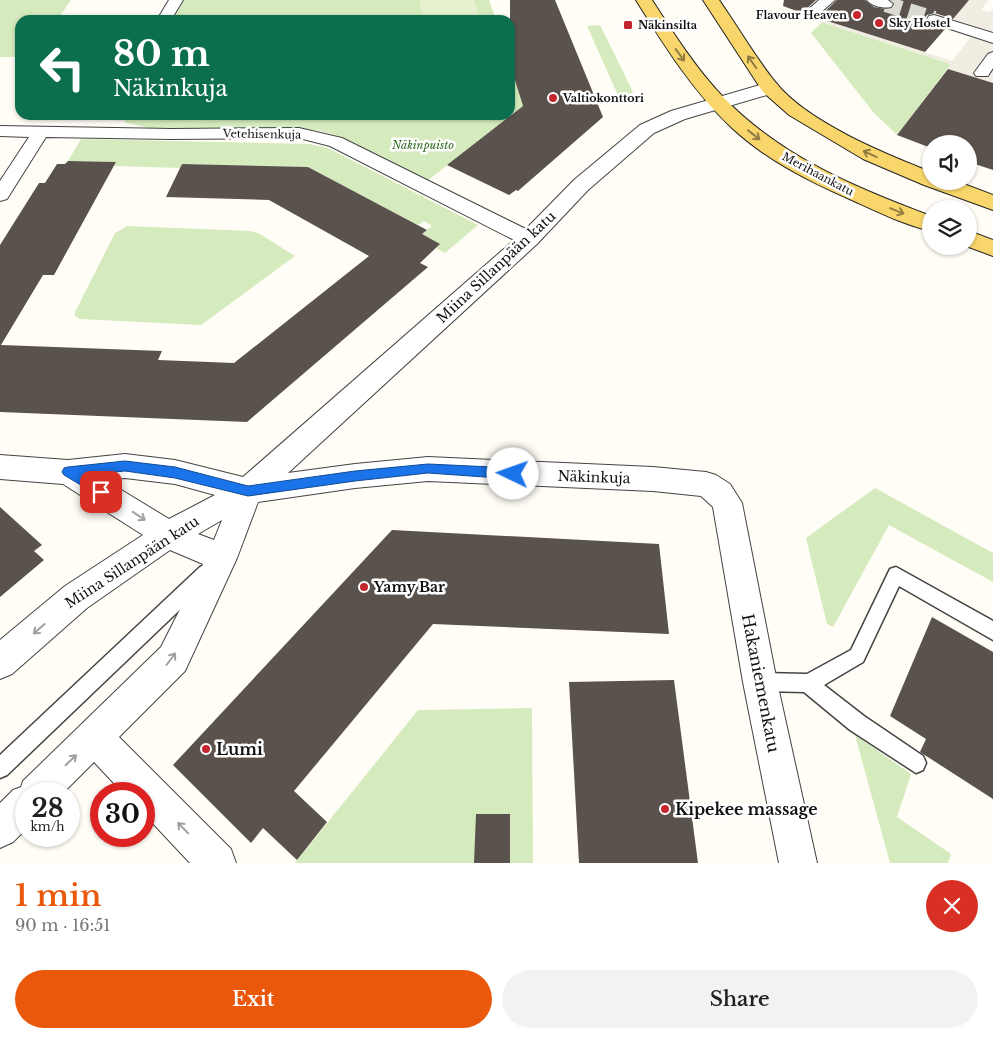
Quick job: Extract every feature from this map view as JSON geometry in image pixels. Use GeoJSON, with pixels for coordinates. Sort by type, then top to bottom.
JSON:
{"type":"FeatureCollection","features":[{"type":"Feature","properties":{"kind":"main road","name":"Merihaankatu"},"geometry":{"type":"LineString","coordinates":[[644,0],[679,55],[717,102],[760,139],[809,171],[846,190],[922,220]]}},
{"type":"Feature","properties":{"kind":"main road"},"geometry":{"type":"LineString","coordinates":[[711,0],[770,88],[796,111],[827,132],[870,154],[922,176]]}},
{"type":"Feature","properties":{"kind":"main road"},"geometry":{"type":"LineString","coordinates":[[958,190],[993,203]]}},
{"type":"Feature","properties":{"kind":"main road"},"geometry":{"type":"LineString","coordinates":[[977,242],[993,248]]}},
{"type":"Feature","properties":{"kind":"street"},"geometry":{"type":"LineString","coordinates":[[167,15],[176,0]]}},
{"type":"Feature","properties":{"kind":"street"},"geometry":{"type":"LineString","coordinates":[[806,17],[828,0]]}},
{"type":"Feature","properties":{"kind":"street"},"geometry":{"type":"LineString","coordinates":[[934,19],[987,36],[993,19]]}},
{"type":"Feature","properties":{"kind":"street"},"geometry":{"type":"LineString","coordinates":[[982,73],[993,57]]}},
{"type":"Feature","properties":{"kind":"street","name":"Miina Sillanpään katu"},"geometry":{"type":"LineString","coordinates":[[0,662],[76,597],[168,535],[248,491],[530,239],[581,185],[647,129],[678,115],[717,102],[770,88]]}},
{"type":"Feature","properties":{"kind":"street"},"geometry":{"type":"LineString","coordinates":[[93,132],[101,120]]}},
{"type":"Feature","properties":{"kind":"street"},"geometry":{"type":"LineString","coordinates":[[172,134],[193,123]]}},
{"type":"Feature","properties":{"kind":"street","name":"Vetehisenkuja"},"geometry":{"type":"LineString","coordinates":[[0,131],[172,134],[299,133],[336,142],[530,239]]}},
{"type":"Feature","properties":{"kind":"street"},"geometry":{"type":"LineString","coordinates":[[0,195],[41,132]]}},
{"type":"Feature","properties":{"kind":"street","name":"Näkinkuja"},"geometry":{"type":"LineString","coordinates":[[0,467],[68,472],[125,466],[175,472],[248,491],[428,468],[653,479],[706,484],[720,493],[727,503]]}},
{"type":"Feature","properties":{"kind":"street","name":"Näkinkuja"},"geometry":{"type":"LineString","coordinates":[[68,472],[168,535],[222,558]]}},
{"type":"Feature","properties":{"kind":"street","name":"Miina Sillanpään katu"},"geometry":{"type":"LineString","coordinates":[[48,782],[173,659],[222,558],[248,491]]}},
{"type":"Feature","properties":{"kind":"street","name":"Hakaniemenkatu"},"geometry":{"type":"LineString","coordinates":[[727,503],[760,682],[798,863]]}},
{"type":"Feature","properties":{"kind":"street"},"geometry":{"type":"LineString","coordinates":[[94,737],[217,863]]}},
{"type":"Feature","properties":{"kind":"street"},"geometry":{"type":"LineString","coordinates":[[0,829],[15,814]]}},
{"type":"Feature","properties":{"kind":"lane"},"geometry":{"type":"LineString","coordinates":[[0,768],[222,558]]}},
{"type":"Feature","properties":{"kind":"lane"},"geometry":{"type":"LineString","coordinates":[[760,682],[807,683],[826,675],[857,656],[896,575],[993,631]]}},
{"type":"Feature","properties":{"kind":"lane"},"geometry":{"type":"LineString","coordinates":[[807,683],[857,723],[916,763]]}},
{"type":"Feature","properties":{"kind":"green space"},"geometry":{"type":"Polygon","coordinates":[[[0,0],[71,0],[60,15],[15,15],[15,57],[0,57],[0,0]]]}},
{"type":"Feature","properties":{"kind":"green space"},"geometry":{"type":"Polygon","coordinates":[[[183,0],[489,0],[494,15],[175,15],[183,0]]]}},
{"type":"Feature","properties":{"kind":"green space"},"geometry":{"type":"Polygon","coordinates":[[[419,0],[474,0],[478,15],[422,15],[419,0]]]}},
{"type":"Feature","properties":{"kind":"green space"},"geometry":{"type":"Polygon","coordinates":[[[822,22],[951,64],[897,135],[874,113],[811,33],[822,22]]]}},
{"type":"Feature","properties":{"kind":"green space"},"geometry":{"type":"Polygon","coordinates":[[[600,25],[633,92],[621,102],[587,26],[600,25]]]}},
{"type":"Feature","properties":{"kind":"green space","name":"Näkinpuisto"},"geometry":{"type":"Polygon","coordinates":[[[515,80],[523,106],[515,112],[515,80]]]}},
{"type":"Feature","properties":{"kind":"green space","name":"Näkinpuisto"},"geometry":{"type":"Polygon","coordinates":[[[124,120],[505,120],[427,181],[336,135],[316,130],[148,128],[127,123],[124,120]]]}},
{"type":"Feature","properties":{"kind":"green space"},"geometry":{"type":"Polygon","coordinates":[[[81,139],[309,144],[328,148],[478,225],[445,253],[436,248],[440,244],[422,234],[432,226],[424,221],[418,225],[308,167],[182,164],[180,168],[114,166],[116,162],[68,161],[81,139]]]}},
{"type":"Feature","properties":{"kind":"green space"},"geometry":{"type":"Polygon","coordinates":[[[127,226],[251,231],[260,234],[295,256],[201,325],[80,319],[75,316],[75,312],[115,233],[127,226]]]}},
{"type":"Feature","properties":{"kind":"green space"},"geometry":{"type":"Polygon","coordinates":[[[875,488],[993,553],[993,582],[889,525],[833,627],[827,624],[806,538],[875,488]]]}},
{"type":"Feature","properties":{"kind":"green space"},"geometry":{"type":"Polygon","coordinates":[[[532,708],[533,863],[295,863],[418,710],[532,708]]]}},
{"type":"Feature","properties":{"kind":"green space"},"geometry":{"type":"Polygon","coordinates":[[[855,735],[911,774],[897,817],[951,854],[948,863],[890,863],[855,735]]]}},
{"type":"Feature","properties":{"kind":"shaded area"},"geometry":{"type":"Polygon","coordinates":[[[794,0],[841,0],[822,19],[952,61],[971,37],[923,23],[925,21],[931,23],[937,15],[927,11],[969,0],[988,0],[982,9],[987,12],[993,10],[993,83],[948,69],[951,64],[796,14],[802,8],[794,0]]]}},
{"type":"Feature","properties":{"kind":"building"},"geometry":{"type":"Polygon","coordinates":[[[510,0],[555,0],[603,117],[518,191],[516,190],[509,195],[447,165],[505,120],[515,120],[515,112],[523,106],[515,80],[515,15],[510,15],[510,0]]]}},
{"type":"Feature","properties":{"kind":"building"},"geometry":{"type":"Polygon","coordinates":[[[784,0],[816,0],[802,13],[783,6],[784,0]]]}},
{"type":"Feature","properties":{"kind":"building"},"geometry":{"type":"Polygon","coordinates":[[[837,0],[865,0],[874,7],[891,9],[895,5],[891,0],[969,0],[953,19],[935,13],[927,15],[925,18],[927,23],[945,29],[925,52],[818,18],[837,0]]]}},
{"type":"Feature","properties":{"kind":"building"},"geometry":{"type":"Polygon","coordinates":[[[948,69],[993,83],[993,170],[977,165],[977,135],[922,135],[922,145],[897,135],[948,69]]]}},
{"type":"Feature","properties":{"kind":"building"},"geometry":{"type":"Polygon","coordinates":[[[68,161],[116,162],[54,275],[43,275],[1,345],[162,351],[158,360],[234,363],[369,256],[269,200],[166,197],[182,164],[308,167],[427,230],[422,234],[440,244],[420,263],[428,267],[247,422],[0,412],[0,245],[39,183],[45,183],[57,164],[65,164],[68,161]]]}},
{"type":"Feature","properties":{"kind":"building"},"geometry":{"type":"Polygon","coordinates":[[[0,507],[42,545],[34,551],[44,560],[0,597],[0,507]]]}},
{"type":"Feature","properties":{"kind":"building"},"geometry":{"type":"Polygon","coordinates":[[[392,530],[659,544],[669,634],[433,624],[294,791],[327,822],[297,860],[263,828],[251,843],[173,765],[392,530]]]}},
{"type":"Feature","properties":{"kind":"building"},"geometry":{"type":"Polygon","coordinates":[[[932,617],[993,652],[993,799],[920,752],[926,739],[890,716],[932,617]]]}},
{"type":"Feature","properties":{"kind":"building"},"geometry":{"type":"Polygon","coordinates":[[[674,680],[698,863],[579,863],[569,682],[674,680]]]}},
{"type":"Feature","properties":{"kind":"building"},"geometry":{"type":"Polygon","coordinates":[[[476,814],[510,814],[510,863],[474,863],[476,814]]]}},
{"type":"Feature","properties":{"kind":"tunnel"},"geometry":{"type":"LineString","coordinates":[[886,4],[934,19]]}},
{"type":"Feature","properties":{"kind":"place","name":"Flavour Heaven"},"geometry":{"type":"Point","coordinates":[857,15]}},
{"type":"Feature","properties":{"kind":"place","name":"Sky Hostel"},"geometry":{"type":"Point","coordinates":[879,23]}},
{"type":"Feature","properties":{"kind":"place","name":"Näkinsilta"},"geometry":{"type":"Point","coordinates":[628,25]}},
{"type":"Feature","properties":{"kind":"place","name":"Valtiokonttori"},"geometry":{"type":"Point","coordinates":[553,98]}},
{"type":"Feature","properties":{"kind":"place","name":"Yamy Bar"},"geometry":{"type":"Point","coordinates":[364,587]}},
{"type":"Feature","properties":{"kind":"place","name":"Lumi"},"geometry":{"type":"Point","coordinates":[206,749]}},
{"type":"Feature","properties":{"kind":"place","name":"Kipekee massage"},"geometry":{"type":"Point","coordinates":[665,809]}},
{"type":"Feature","properties":{"kind":"route"},"geometry":{"type":"LineString","coordinates":[[101,492],[68,472],[125,466],[175,472],[248,491],[428,468],[513,474]]}}]}
